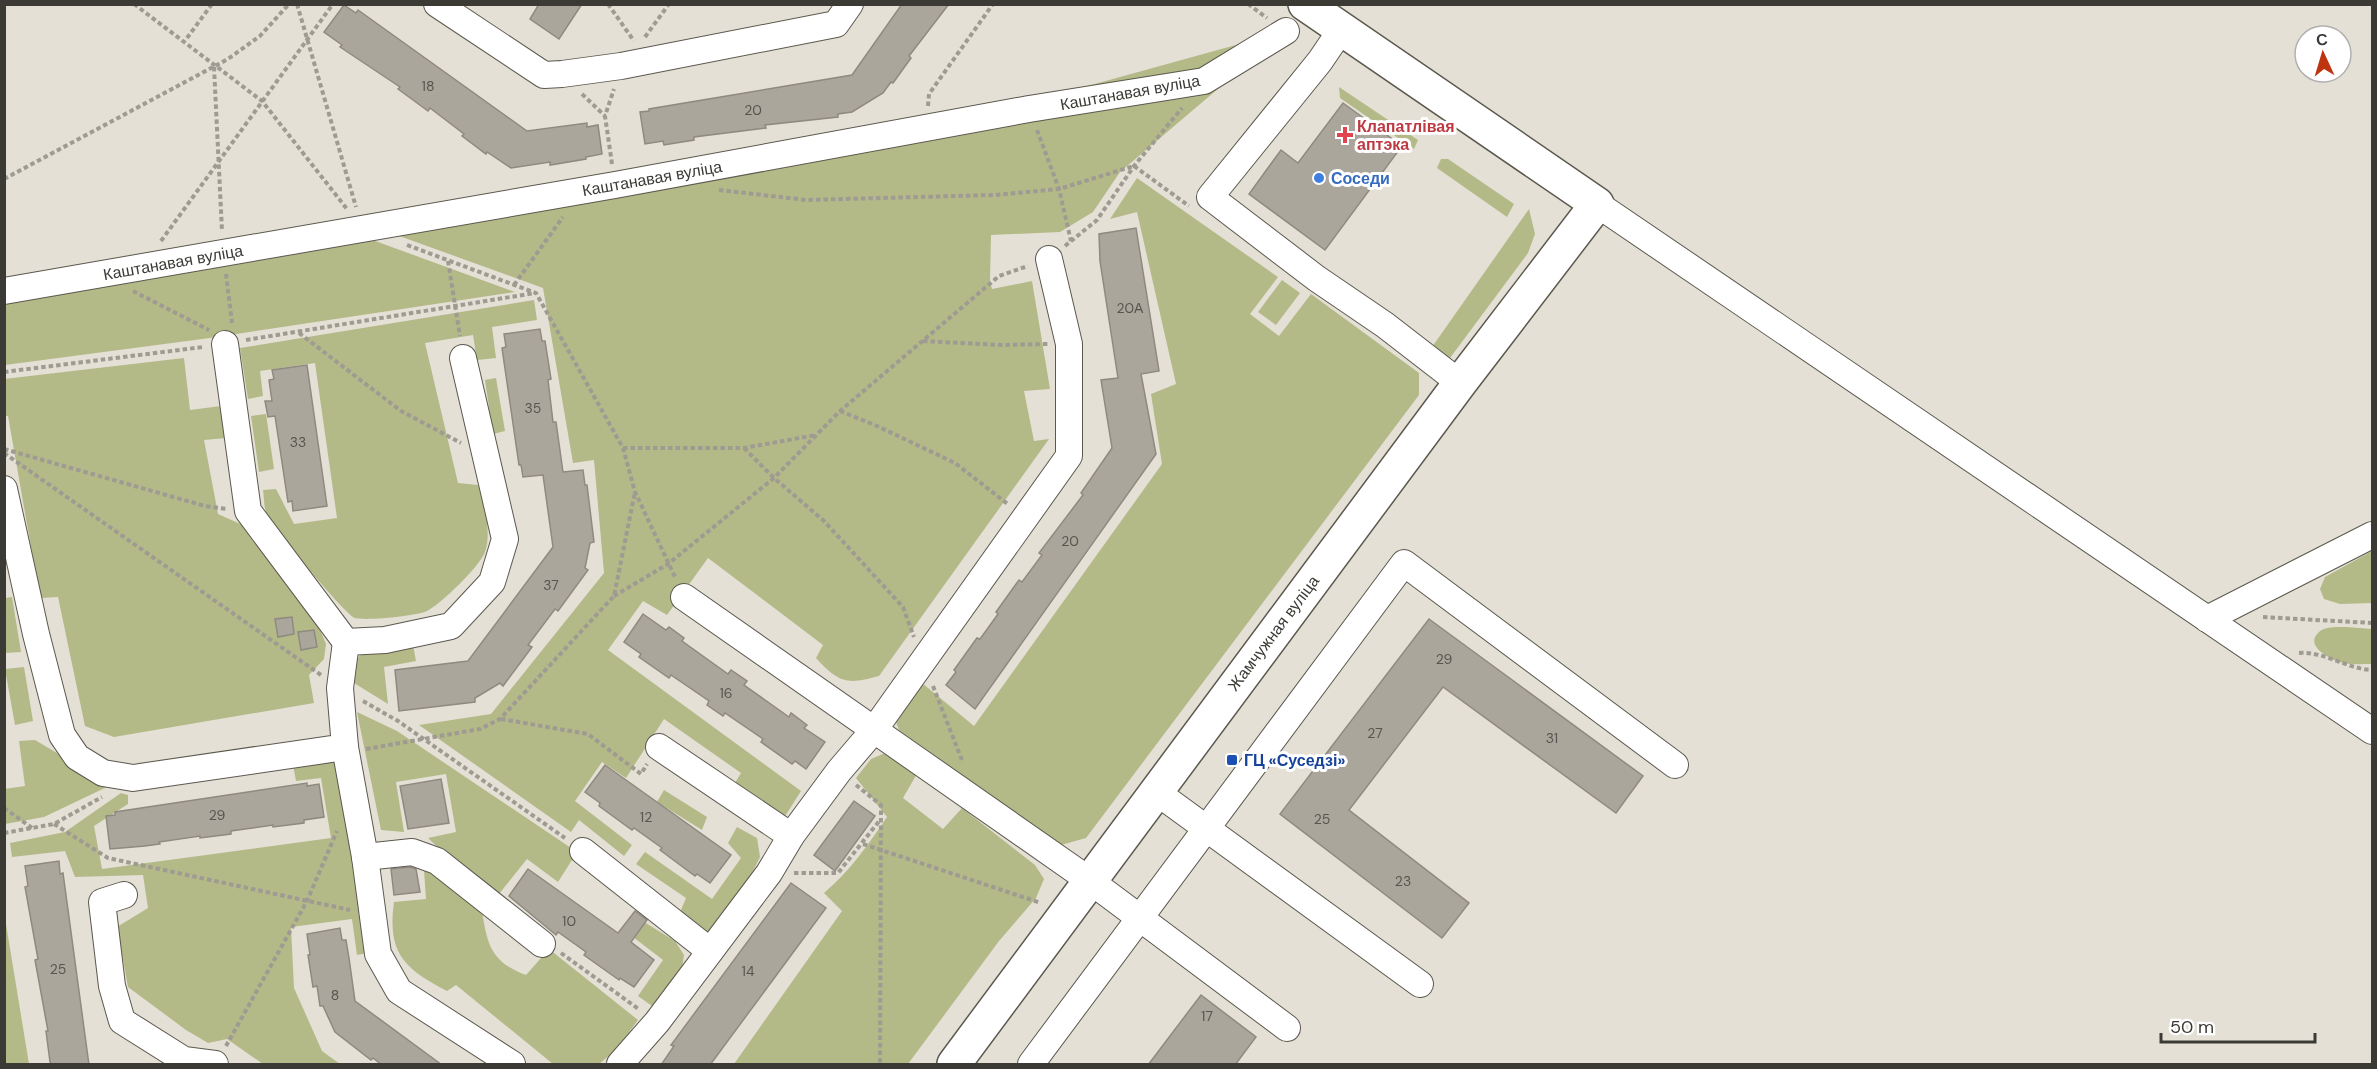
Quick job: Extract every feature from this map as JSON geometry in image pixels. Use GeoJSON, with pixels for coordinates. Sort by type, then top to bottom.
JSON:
{"type":"FeatureCollection","features":[{"type":"Feature","properties":{"kind":"main road"},"geometry":{"type":"LineString","coordinates":[[1305,4],[1597,204]]}},
{"type":"Feature","properties":{"kind":"main road","name":"Жамчужная вуліца"},"geometry":{"type":"LineString","coordinates":[[954,1065],[1155,791],[1597,204]]}},
{"type":"Feature","properties":{"kind":"street"},"geometry":{"type":"LineString","coordinates":[[437,4],[544,75],[621,66],[836,24],[850,4]]}},
{"type":"Feature","properties":{"kind":"street"},"geometry":{"type":"LineString","coordinates":[[1341,30],[1320,61],[1210,197],[1460,383]]}},
{"type":"Feature","properties":{"kind":"street","name":"Каштанавая вуліца"},"geometry":{"type":"LineString","coordinates":[[4,291],[615,185],[1029,109],[1204,81],[1286,31]]}},
{"type":"Feature","properties":{"kind":"street"},"geometry":{"type":"LineString","coordinates":[[1597,204],[2212,617],[2263,657],[2373,731]]}},
{"type":"Feature","properties":{"kind":"street"},"geometry":{"type":"LineString","coordinates":[[620,1065],[657,1022],[769,873],[791,836],[839,771],[874,730],[1069,456],[1069,344],[1049,259]]}},
{"type":"Feature","properties":{"kind":"street"},"geometry":{"type":"LineString","coordinates":[[230,343],[248,511],[346,642],[340,688],[345,747],[365,857],[378,954],[399,991],[512,1065]]}},
{"type":"Feature","properties":{"kind":"street"},"geometry":{"type":"LineString","coordinates":[[346,642],[385,640],[452,626],[492,582],[505,539],[463,358]]}},
{"type":"Feature","properties":{"kind":"street"},"geometry":{"type":"LineString","coordinates":[[4,489],[36,634],[62,735],[77,757],[104,773],[133,778],[345,747]]}},
{"type":"Feature","properties":{"kind":"street"},"geometry":{"type":"LineString","coordinates":[[2212,617],[2373,535]]}},
{"type":"Feature","properties":{"kind":"street"},"geometry":{"type":"LineString","coordinates":[[1031,1065],[1404,563],[1676,765]]}},
{"type":"Feature","properties":{"kind":"street"},"geometry":{"type":"LineString","coordinates":[[684,597],[1089,880],[1287,1029]]}},
{"type":"Feature","properties":{"kind":"street"},"geometry":{"type":"LineString","coordinates":[[658,747],[791,836]]}},
{"type":"Feature","properties":{"kind":"street"},"geometry":{"type":"LineString","coordinates":[[1155,791],[1420,984]]}},
{"type":"Feature","properties":{"kind":"street"},"geometry":{"type":"LineString","coordinates":[[583,851],[710,951]]}},
{"type":"Feature","properties":{"kind":"street"},"geometry":{"type":"LineString","coordinates":[[365,857],[412,852],[437,861],[542,944]]}},
{"type":"Feature","properties":{"kind":"street"},"geometry":{"type":"LineString","coordinates":[[124,895],[102,902],[112,986],[122,1021],[184,1060],[218,1059]]}},
{"type":"Feature","properties":{"kind":"path"},"geometry":{"type":"LineString","coordinates":[[134,4],[214,67],[262,101],[362,228]]}},
{"type":"Feature","properties":{"kind":"path"},"geometry":{"type":"LineString","coordinates":[[187,38],[212,4]]}},
{"type":"Feature","properties":{"kind":"path"},"geometry":{"type":"LineString","coordinates":[[4,179],[228,59],[260,36],[289,4]]}},
{"type":"Feature","properties":{"kind":"path"},"geometry":{"type":"LineString","coordinates":[[297,4],[362,228]]}},
{"type":"Feature","properties":{"kind":"path"},"geometry":{"type":"LineString","coordinates":[[141,268],[333,4]]}},
{"type":"Feature","properties":{"kind":"path"},"geometry":{"type":"LineString","coordinates":[[608,4],[638,47],[621,66],[605,116],[615,185]]}},
{"type":"Feature","properties":{"kind":"path"},"geometry":{"type":"LineString","coordinates":[[926,128],[929,94],[993,4]]}},
{"type":"Feature","properties":{"kind":"path"},"geometry":{"type":"LineString","coordinates":[[214,67],[230,343]]}},
{"type":"Feature","properties":{"kind":"path"},"geometry":{"type":"LineString","coordinates":[[1029,109],[1059,189],[1071,241]]}},
{"type":"Feature","properties":{"kind":"path"},"geometry":{"type":"LineString","coordinates":[[345,747],[359,750],[425,740],[480,729],[500,719],[614,596],[668,564],[774,478],[840,411],[999,276],[1049,259],[1097,220],[1134,166],[1059,189],[995,195],[806,200],[716,190]]}},
{"type":"Feature","properties":{"kind":"path"},"geometry":{"type":"LineString","coordinates":[[514,285],[581,191]]}},
{"type":"Feature","properties":{"kind":"path"},"geometry":{"type":"LineString","coordinates":[[405,244],[536,293],[623,448],[635,492],[684,597]]}},
{"type":"Feature","properties":{"kind":"path"},"geometry":{"type":"LineString","coordinates":[[448,260],[463,358]]}},
{"type":"Feature","properties":{"kind":"path"},"geometry":{"type":"LineString","coordinates":[[100,275],[230,343]]}},
{"type":"Feature","properties":{"kind":"path"},"geometry":{"type":"LineString","coordinates":[[4,372],[230,343],[536,293]]}},
{"type":"Feature","properties":{"kind":"path"},"geometry":{"type":"LineString","coordinates":[[298,332],[401,411],[486,456]]}},
{"type":"Feature","properties":{"kind":"path"},"geometry":{"type":"LineString","coordinates":[[923,341],[1001,345],[1069,344]]}},
{"type":"Feature","properties":{"kind":"path"},"geometry":{"type":"LineString","coordinates":[[840,411],[955,463],[1025,518]]}},
{"type":"Feature","properties":{"kind":"path"},"geometry":{"type":"LineString","coordinates":[[623,448],[744,448],[816,435]]}},
{"type":"Feature","properties":{"kind":"path"},"geometry":{"type":"LineString","coordinates":[[744,448],[774,478],[824,521],[903,607],[978,803]]}},
{"type":"Feature","properties":{"kind":"path"},"geometry":{"type":"LineString","coordinates":[[4,451],[205,506],[248,511]]}},
{"type":"Feature","properties":{"kind":"path"},"geometry":{"type":"LineString","coordinates":[[4,451],[340,688],[398,721],[583,851]]}},
{"type":"Feature","properties":{"kind":"path"},"geometry":{"type":"LineString","coordinates":[[614,596],[635,492]]}},
{"type":"Feature","properties":{"kind":"path"},"geometry":{"type":"LineString","coordinates":[[2212,617],[2373,623]]}},
{"type":"Feature","properties":{"kind":"path"},"geometry":{"type":"LineString","coordinates":[[2263,657],[2310,652],[2359,670],[2373,670]]}},
{"type":"Feature","properties":{"kind":"path"},"geometry":{"type":"LineString","coordinates":[[500,719],[588,734],[641,774],[658,747]]}},
{"type":"Feature","properties":{"kind":"path"},"geometry":{"type":"LineString","coordinates":[[839,771],[881,805],[880,1065]]}},
{"type":"Feature","properties":{"kind":"path"},"geometry":{"type":"LineString","coordinates":[[4,833],[54,824],[133,778]]}},
{"type":"Feature","properties":{"kind":"path"},"geometry":{"type":"LineString","coordinates":[[218,1059],[307,901],[353,793]]}},
{"type":"Feature","properties":{"kind":"path"},"geometry":{"type":"LineString","coordinates":[[4,808],[33,828]]}},
{"type":"Feature","properties":{"kind":"path"},"geometry":{"type":"LineString","coordinates":[[769,873],[838,873],[881,819]]}},
{"type":"Feature","properties":{"kind":"path"},"geometry":{"type":"LineString","coordinates":[[54,824],[108,858],[373,915]]}},
{"type":"Feature","properties":{"kind":"path"},"geometry":{"type":"LineString","coordinates":[[863,844],[1066,911]]}},
{"type":"Feature","properties":{"kind":"path"},"geometry":{"type":"LineString","coordinates":[[542,944],[551,945],[657,1022]]}},
{"type":"Feature","properties":{"kind":"green space"},"geometry":{"type":"Polygon","coordinates":[[[1286,31],[1120,172],[1093,212],[1060,232],[991,235],[990,281],[992,289],[1032,281],[1050,389],[1024,391],[1034,441],[1049,439],[879,676],[851,681],[831,673],[816,658],[823,645],[708,558],[667,615],[643,601],[608,650],[801,791],[782,821],[732,788],[741,773],[664,719],[626,778],[602,762],[575,801],[632,845],[624,856],[579,820],[571,832],[419,725],[491,714],[604,573],[594,460],[573,463],[543,288],[391,233],[900,138],[1286,31]]]}},
{"type":"Feature","properties":{"kind":"green space"},"geometry":{"type":"Polygon","coordinates":[[[1339,87],[1418,140],[1414,149],[1340,98],[1339,87]]]}},
{"type":"Feature","properties":{"kind":"green space"},"geometry":{"type":"Polygon","coordinates":[[[1441,159],[1448,159],[1514,204],[1507,217],[1437,168],[1441,159]]]}},
{"type":"Feature","properties":{"kind":"green space"},"geometry":{"type":"Polygon","coordinates":[[[1137,178],[1278,277],[1250,314],[1279,336],[1311,294],[1419,373],[1419,395],[1086,838],[1061,845],[899,730],[896,722],[922,683],[974,726],[1162,464],[1151,394],[1176,384],[1137,212],[1110,219],[1137,178]]]}},
{"type":"Feature","properties":{"kind":"green space"},"geometry":{"type":"Polygon","coordinates":[[[1529,209],[1535,234],[1528,253],[1450,358],[1439,360],[1425,357],[1529,209]]]}},
{"type":"Feature","properties":{"kind":"green space"},"geometry":{"type":"Polygon","coordinates":[[[367,238],[515,292],[210,338],[5,365],[5,303],[367,238]]]}},
{"type":"Feature","properties":{"kind":"green space"},"geometry":{"type":"Polygon","coordinates":[[[1282,280],[1300,293],[1276,325],[1258,312],[1282,280]]]}},
{"type":"Feature","properties":{"kind":"green space"},"geometry":{"type":"Polygon","coordinates":[[[534,300],[537,320],[492,327],[496,358],[477,360],[473,335],[425,343],[458,483],[478,485],[483,501],[488,535],[482,558],[459,584],[427,611],[391,618],[355,618],[324,587],[294,551],[271,521],[265,507],[263,490],[276,489],[294,524],[337,518],[315,363],[260,371],[263,396],[248,399],[240,348],[534,300]]]}},
{"type":"Feature","properties":{"kind":"green space"},"geometry":{"type":"Polygon","coordinates":[[[184,358],[190,410],[221,406],[226,438],[204,440],[218,514],[247,527],[318,625],[326,644],[324,659],[309,675],[314,703],[114,737],[85,726],[58,597],[40,598],[8,416],[5,416],[4,379],[184,358]]]}},
{"type":"Feature","properties":{"kind":"green space"},"geometry":{"type":"Polygon","coordinates":[[[496,378],[505,431],[493,434],[485,380],[496,378]]]}},
{"type":"Feature","properties":{"kind":"green space"},"geometry":{"type":"Polygon","coordinates":[[[266,414],[274,469],[259,472],[251,416],[266,414]]]}},
{"type":"Feature","properties":{"kind":"green space"},"geometry":{"type":"Polygon","coordinates":[[[2372,551],[2372,603],[2340,604],[2324,599],[2320,589],[2325,577],[2372,551]]]}},
{"type":"Feature","properties":{"kind":"green space"},"geometry":{"type":"Polygon","coordinates":[[[12,597],[21,652],[5,653],[5,598],[12,597]]]}},
{"type":"Feature","properties":{"kind":"green space"},"geometry":{"type":"Polygon","coordinates":[[[2346,627],[2372,629],[2372,664],[2339,662],[2316,647],[2315,638],[2324,629],[2346,627]]]}},
{"type":"Feature","properties":{"kind":"green space"},"geometry":{"type":"Polygon","coordinates":[[[413,645],[416,661],[384,667],[388,704],[354,683],[353,668],[359,656],[373,650],[413,645]]]}},
{"type":"Feature","properties":{"kind":"green space"},"geometry":{"type":"Polygon","coordinates":[[[24,667],[33,721],[15,725],[5,669],[24,667]]]}},
{"type":"Feature","properties":{"kind":"green space"},"geometry":{"type":"Polygon","coordinates":[[[357,712],[397,731],[577,852],[558,882],[527,859],[499,894],[445,854],[428,838],[456,832],[446,774],[396,782],[404,832],[381,830],[357,712]]]}},
{"type":"Feature","properties":{"kind":"green space"},"geometry":{"type":"Polygon","coordinates":[[[35,740],[111,785],[44,817],[5,824],[4,789],[25,786],[19,741],[35,740]]]}},
{"type":"Feature","properties":{"kind":"green space"},"geometry":{"type":"Polygon","coordinates":[[[885,753],[918,772],[903,798],[943,829],[962,808],[1035,865],[1044,879],[1036,898],[999,941],[908,1064],[734,1064],[842,911],[824,893],[866,848],[887,817],[856,778],[871,759],[885,753]]]}},
{"type":"Feature","properties":{"kind":"green space"},"geometry":{"type":"Polygon","coordinates":[[[336,758],[372,952],[357,955],[352,919],[291,927],[294,988],[322,1051],[340,1064],[263,1064],[227,1039],[208,1043],[186,1030],[128,987],[117,927],[148,908],[143,875],[75,877],[65,851],[12,857],[10,843],[65,832],[121,793],[128,795],[128,804],[94,826],[102,869],[331,838],[321,778],[296,781],[293,765],[336,758]]]}},
{"type":"Feature","properties":{"kind":"green space"},"geometry":{"type":"Polygon","coordinates":[[[664,790],[707,817],[702,830],[657,802],[664,790]]]}},
{"type":"Feature","properties":{"kind":"green space"},"geometry":{"type":"Polygon","coordinates":[[[737,827],[757,838],[760,857],[752,873],[708,937],[678,917],[686,898],[636,864],[645,852],[712,899],[741,858],[728,843],[737,827]]]}},
{"type":"Feature","properties":{"kind":"green space"},"geometry":{"type":"Polygon","coordinates":[[[424,870],[437,873],[481,905],[488,939],[497,956],[504,963],[526,975],[549,949],[638,1020],[617,1049],[599,1064],[553,1064],[456,985],[447,991],[409,967],[396,947],[393,934],[394,902],[426,899],[424,870]]]}},
{"type":"Feature","properties":{"kind":"green space"},"geometry":{"type":"Polygon","coordinates":[[[5,918],[29,1064],[5,1064],[5,918]]]}},
{"type":"Feature","properties":{"kind":"green space"},"geometry":{"type":"Polygon","coordinates":[[[644,922],[675,941],[684,955],[682,969],[652,1006],[638,996],[663,960],[633,937],[644,922]]]}},
{"type":"Feature","properties":{"kind":"building"},"geometry":{"type":"Polygon","coordinates":[[[539,4],[582,4],[559,39],[530,19],[539,4]]]}},
{"type":"Feature","properties":{"kind":"building"},"geometry":{"type":"Polygon","coordinates":[[[902,4],[949,4],[909,56],[911,58],[893,83],[891,82],[883,93],[852,112],[838,114],[838,117],[765,125],[766,128],[694,137],[694,140],[664,145],[663,141],[645,144],[640,112],[649,111],[649,109],[852,75],[902,4]]]}},
{"type":"Feature","properties":{"kind":"building"},"geometry":{"type":"Polygon","coordinates":[[[344,5],[356,13],[358,10],[527,131],[587,123],[587,127],[598,125],[602,154],[550,165],[550,162],[511,168],[487,152],[486,154],[430,108],[428,111],[398,89],[400,87],[340,47],[342,45],[324,32],[344,5]]]}},
{"type":"Feature","properties":{"kind":"building","name":"Соседи"},"geometry":{"type":"Polygon","coordinates":[[[1343,103],[1402,146],[1325,250],[1249,194],[1281,150],[1298,163],[1343,103]]]}},
{"type":"Feature","properties":{"kind":"building"},"geometry":{"type":"Polygon","coordinates":[[[1136,228],[1159,371],[1141,374],[1156,454],[975,709],[946,685],[977,638],[980,639],[998,614],[996,612],[1019,580],[1022,582],[1042,555],[1039,553],[1083,495],[1081,493],[1112,448],[1101,380],[1118,378],[1100,261],[1099,234],[1136,228]]]}},
{"type":"Feature","properties":{"kind":"building"},"geometry":{"type":"Polygon","coordinates":[[[540,329],[542,341],[545,341],[551,379],[548,380],[553,422],[556,422],[563,472],[583,470],[585,485],[587,485],[594,542],[590,543],[585,568],[588,570],[558,611],[555,609],[528,645],[532,647],[503,686],[500,683],[475,698],[475,702],[399,711],[395,670],[468,661],[553,547],[543,475],[523,477],[521,465],[519,465],[502,348],[506,347],[504,334],[540,329]]]}},
{"type":"Feature","properties":{"kind":"building"},"geometry":{"type":"Polygon","coordinates":[[[307,365],[327,506],[293,511],[292,501],[288,502],[275,416],[268,417],[265,401],[272,401],[269,380],[274,379],[272,370],[307,365]]]}},
{"type":"Feature","properties":{"kind":"building"},"geometry":{"type":"Polygon","coordinates":[[[643,614],[666,630],[669,627],[684,638],[682,641],[728,674],[731,670],[747,681],[744,685],[789,717],[791,713],[807,725],[804,728],[825,742],[806,769],[795,761],[792,764],[761,742],[763,739],[725,713],[723,716],[707,705],[709,701],[671,675],[669,678],[639,657],[641,654],[624,642],[643,614]]]}},
{"type":"Feature","properties":{"kind":"building"},"geometry":{"type":"Polygon","coordinates":[[[292,617],[294,634],[278,637],[275,619],[292,617]]]}},
{"type":"Feature","properties":{"kind":"building"},"geometry":{"type":"Polygon","coordinates":[[[1429,619],[1643,776],[1616,813],[1443,687],[1349,810],[1469,903],[1442,938],[1280,814],[1429,619]]]}},
{"type":"Feature","properties":{"kind":"building"},"geometry":{"type":"Polygon","coordinates":[[[314,630],[317,647],[301,650],[298,632],[314,630]]]}},
{"type":"Feature","properties":{"kind":"building"},"geometry":{"type":"Polygon","coordinates":[[[605,765],[731,855],[710,883],[697,874],[695,876],[660,850],[662,848],[599,806],[600,803],[585,792],[605,765]]]}},
{"type":"Feature","properties":{"kind":"building"},"geometry":{"type":"Polygon","coordinates":[[[441,779],[449,823],[408,829],[400,786],[441,779]]]}},
{"type":"Feature","properties":{"kind":"building"},"geometry":{"type":"Polygon","coordinates":[[[307,783],[307,786],[319,784],[324,817],[304,820],[304,823],[231,831],[231,834],[200,838],[200,836],[159,842],[160,844],[110,849],[106,816],[115,815],[115,812],[307,783]]]}},
{"type":"Feature","properties":{"kind":"building"},"geometry":{"type":"Polygon","coordinates":[[[854,801],[875,816],[835,871],[814,855],[854,801]]]}},
{"type":"Feature","properties":{"kind":"building"},"geometry":{"type":"Polygon","coordinates":[[[59,861],[60,874],[63,873],[89,1065],[52,1065],[50,1062],[46,1031],[48,1031],[35,960],[38,959],[25,887],[28,886],[25,866],[59,861]]]}},
{"type":"Feature","properties":{"kind":"building"},"geometry":{"type":"Polygon","coordinates":[[[410,867],[416,869],[420,892],[394,895],[391,869],[410,867]]]}},
{"type":"Feature","properties":{"kind":"building"},"geometry":{"type":"Polygon","coordinates":[[[528,869],[618,933],[635,911],[647,920],[631,942],[654,960],[634,987],[620,978],[619,980],[584,955],[586,952],[558,932],[556,935],[509,896],[528,869]]]}},
{"type":"Feature","properties":{"kind":"building"},"geometry":{"type":"Polygon","coordinates":[[[791,883],[826,908],[710,1065],[661,1065],[674,1046],[671,1045],[791,883]]]}},
{"type":"Feature","properties":{"kind":"building"},"geometry":{"type":"Polygon","coordinates":[[[340,928],[342,940],[346,940],[355,1001],[442,1065],[382,1065],[373,1058],[371,1060],[335,1032],[323,1006],[320,1006],[317,986],[313,987],[307,934],[340,928]]]}},
{"type":"Feature","properties":{"kind":"building"},"geometry":{"type":"Polygon","coordinates":[[[1201,995],[1256,1037],[1235,1065],[1148,1065],[1201,995]]]}},
{"type":"Feature","properties":{"kind":"place","name":"Клапатлівая аптэка"},"geometry":{"type":"Point","coordinates":[1345,135]}},
{"type":"Feature","properties":{"kind":"place","name":"Соседи"},"geometry":{"type":"Point","coordinates":[1319,178]}},
{"type":"Feature","properties":{"kind":"place","name":"ГЦ «Суседзі»"},"geometry":{"type":"Point","coordinates":[1232,760]}}]}
